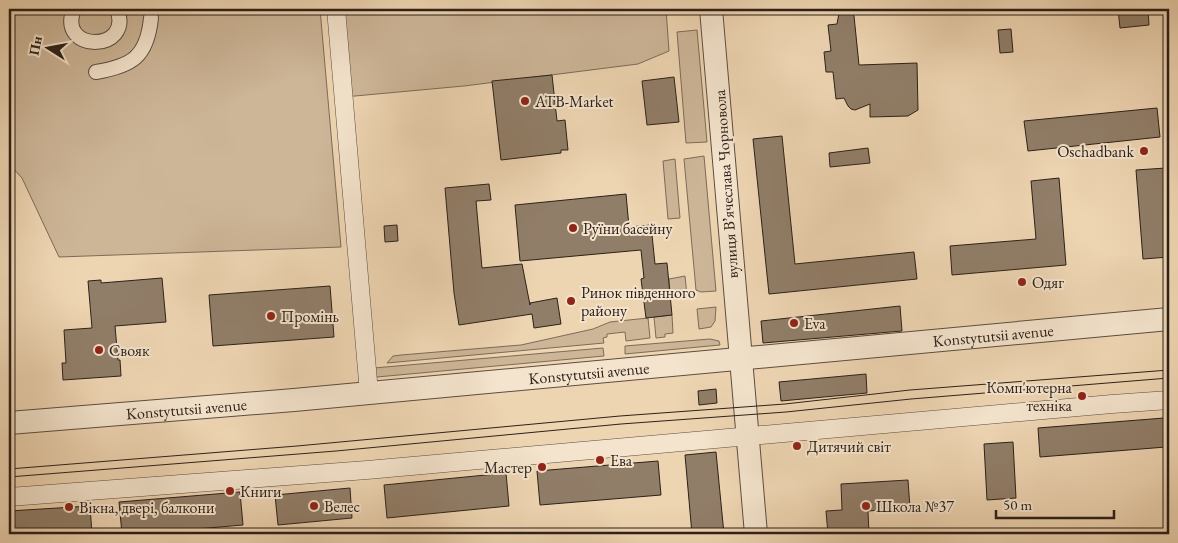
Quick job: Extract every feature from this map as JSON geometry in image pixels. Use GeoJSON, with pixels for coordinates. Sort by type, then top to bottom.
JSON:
{"type":"FeatureCollection","features":[{"type":"Feature","properties":{"kind":"street"},"geometry":{"type":"LineString","coordinates":[[74,9],[72,22],[77,34],[83,40],[90,43],[98,43],[112,37],[119,20],[117,9]]}},
{"type":"Feature","properties":{"kind":"street"},"geometry":{"type":"LineString","coordinates":[[336,9],[369,393]]}},
{"type":"Feature","properties":{"kind":"street","name":"вулиця Вʼячеслава Чорновола"},"geometry":{"type":"LineString","coordinates":[[711,9],[756,534]]}},
{"type":"Feature","properties":{"kind":"street"},"geometry":{"type":"LineString","coordinates":[[96,72],[123,67],[134,59],[148,39],[151,18]]}},
{"type":"Feature","properties":{"kind":"street","name":"Konstytutsii avenue"},"geometry":{"type":"LineString","coordinates":[[9,422],[369,393],[1169,319]]}},
{"type":"Feature","properties":{"kind":"street"},"geometry":{"type":"LineString","coordinates":[[9,497],[256,479],[1169,400]]}},
{"type":"Feature","properties":{"kind":"shaded area"},"geometry":{"type":"Polygon","coordinates":[[[9,9],[320,9],[341,247],[59,257],[22,178],[9,164],[9,9]]]}},
{"type":"Feature","properties":{"kind":"shaded area"},"geometry":{"type":"Polygon","coordinates":[[[336,9],[666,9],[669,51],[638,64],[464,86],[344,97],[336,9]]]}},
{"type":"Feature","properties":{"kind":"shaded area"},"geometry":{"type":"Polygon","coordinates":[[[697,30],[707,142],[686,143],[677,32],[697,30]]]}},
{"type":"Feature","properties":{"kind":"shaded area"},"geometry":{"type":"Polygon","coordinates":[[[704,156],[716,291],[701,292],[696,290],[684,159],[704,156]]]}},
{"type":"Feature","properties":{"kind":"shaded area"},"geometry":{"type":"Polygon","coordinates":[[[675,159],[680,218],[668,219],[663,161],[675,159]]]}},
{"type":"Feature","properties":{"kind":"shaded area"},"geometry":{"type":"Polygon","coordinates":[[[685,276],[687,296],[676,298],[670,293],[669,279],[685,276]]]}},
{"type":"Feature","properties":{"kind":"shaded area"},"geometry":{"type":"Polygon","coordinates":[[[716,307],[715,321],[711,327],[699,329],[697,309],[716,307]]]}},
{"type":"Feature","properties":{"kind":"shaded area"},"geometry":{"type":"Polygon","coordinates":[[[672,315],[673,333],[665,334],[665,337],[656,338],[654,317],[672,315]]]}},
{"type":"Feature","properties":{"kind":"shaded area"},"geometry":{"type":"Polygon","coordinates":[[[648,318],[650,338],[626,341],[625,332],[607,334],[607,337],[603,338],[604,343],[387,363],[393,356],[521,345],[593,329],[610,322],[648,318]]]}},
{"type":"Feature","properties":{"kind":"shaded area"},"geometry":{"type":"Polygon","coordinates":[[[710,339],[719,341],[720,345],[625,354],[625,346],[710,339]]]}},
{"type":"Feature","properties":{"kind":"shaded area"},"geometry":{"type":"Polygon","coordinates":[[[603,348],[604,356],[377,377],[374,368],[603,348]]]}},
{"type":"Feature","properties":{"kind":"building"},"geometry":{"type":"Polygon","coordinates":[[[845,9],[850,9],[854,16],[859,65],[917,63],[918,110],[908,116],[870,117],[870,104],[855,110],[848,106],[844,98],[836,99],[833,72],[826,72],[824,52],[831,51],[828,25],[837,24],[839,13],[845,9]]]}},
{"type":"Feature","properties":{"kind":"building"},"geometry":{"type":"Polygon","coordinates":[[[1118,9],[1148,9],[1149,25],[1120,28],[1118,9]]]}},
{"type":"Feature","properties":{"kind":"building"},"geometry":{"type":"Polygon","coordinates":[[[1011,29],[1013,52],[1000,53],[998,30],[1011,29]]]}},
{"type":"Feature","properties":{"kind":"building","name":"ATB-Market"},"geometry":{"type":"Polygon","coordinates":[[[552,75],[557,121],[565,120],[568,150],[561,150],[561,153],[501,160],[492,81],[552,75]]]}},
{"type":"Feature","properties":{"kind":"building"},"geometry":{"type":"Polygon","coordinates":[[[674,77],[679,122],[647,125],[642,81],[674,77]]]}},
{"type":"Feature","properties":{"kind":"building"},"geometry":{"type":"Polygon","coordinates":[[[1157,108],[1160,137],[1028,151],[1024,121],[1157,108]]]}},
{"type":"Feature","properties":{"kind":"building"},"geometry":{"type":"Polygon","coordinates":[[[782,136],[795,264],[914,252],[917,279],[769,294],[753,139],[782,136]]]}},
{"type":"Feature","properties":{"kind":"building"},"geometry":{"type":"Polygon","coordinates":[[[868,148],[870,163],[830,167],[829,153],[868,148]]]}},
{"type":"Feature","properties":{"kind":"building"},"geometry":{"type":"Polygon","coordinates":[[[1166,168],[1169,257],[1143,259],[1136,170],[1166,168]]]}},
{"type":"Feature","properties":{"kind":"building"},"geometry":{"type":"Polygon","coordinates":[[[1059,178],[1066,265],[952,275],[950,246],[1036,239],[1031,181],[1059,178]]]}},
{"type":"Feature","properties":{"kind":"building"},"geometry":{"type":"Polygon","coordinates":[[[489,184],[491,200],[476,201],[482,268],[522,264],[530,305],[530,303],[557,298],[561,324],[534,328],[532,314],[459,325],[454,293],[445,188],[489,184]]]}},
{"type":"Feature","properties":{"kind":"building","name":"Руїни басейну"},"geometry":{"type":"Polygon","coordinates":[[[626,194],[629,227],[651,225],[655,264],[667,263],[672,315],[646,318],[641,279],[644,278],[641,250],[520,261],[515,205],[626,194]]]}},
{"type":"Feature","properties":{"kind":"building"},"geometry":{"type":"Polygon","coordinates":[[[397,225],[398,241],[385,242],[384,226],[397,225]]]}},
{"type":"Feature","properties":{"kind":"building"},"geometry":{"type":"Polygon","coordinates":[[[162,278],[166,322],[115,326],[121,376],[63,380],[62,363],[66,363],[64,330],[92,328],[88,281],[101,280],[101,283],[162,278]]]}},
{"type":"Feature","properties":{"kind":"building","name":"Промінь"},"geometry":{"type":"Polygon","coordinates":[[[330,286],[334,337],[213,346],[209,295],[330,286]]]}},
{"type":"Feature","properties":{"kind":"building"},"geometry":{"type":"Polygon","coordinates":[[[900,306],[902,331],[763,343],[761,321],[900,306]]]}},
{"type":"Feature","properties":{"kind":"building"},"geometry":{"type":"Polygon","coordinates":[[[866,374],[867,393],[781,401],[779,382],[866,374]]]}},
{"type":"Feature","properties":{"kind":"building"},"geometry":{"type":"Polygon","coordinates":[[[716,389],[717,403],[699,405],[698,391],[716,389]]]}},
{"type":"Feature","properties":{"kind":"building"},"geometry":{"type":"Polygon","coordinates":[[[1164,418],[1166,447],[1040,457],[1038,428],[1164,418]]]}},
{"type":"Feature","properties":{"kind":"building"},"geometry":{"type":"Polygon","coordinates":[[[1013,442],[1016,498],[987,500],[984,444],[1013,442]]]}},
{"type":"Feature","properties":{"kind":"building"},"geometry":{"type":"Polygon","coordinates":[[[716,452],[724,534],[692,534],[685,455],[716,452]]]}},
{"type":"Feature","properties":{"kind":"building"},"geometry":{"type":"Polygon","coordinates":[[[658,461],[661,495],[540,505],[537,471],[658,461]]]}},
{"type":"Feature","properties":{"kind":"building"},"geometry":{"type":"Polygon","coordinates":[[[506,473],[509,506],[387,518],[384,485],[506,473]]]}},
{"type":"Feature","properties":{"kind":"building"},"geometry":{"type":"Polygon","coordinates":[[[908,480],[910,508],[868,511],[869,534],[828,534],[826,511],[842,510],[841,484],[908,480]]]}},
{"type":"Feature","properties":{"kind":"building","name":"Велес"},"geometry":{"type":"Polygon","coordinates":[[[350,488],[352,518],[278,525],[275,495],[350,488]]]}},
{"type":"Feature","properties":{"kind":"building"},"geometry":{"type":"Polygon","coordinates":[[[240,492],[243,525],[122,534],[119,502],[240,492]]]}},
{"type":"Feature","properties":{"kind":"building"},"geometry":{"type":"Polygon","coordinates":[[[90,506],[92,534],[9,534],[9,511],[90,506]]]}},
{"type":"Feature","properties":{"kind":"tram line"},"geometry":{"type":"LineString","coordinates":[[9,469],[297,446],[620,416],[785,404],[910,390],[1169,370]]}},
{"type":"Feature","properties":{"kind":"tram line"},"geometry":{"type":"LineString","coordinates":[[9,477],[336,451],[621,424],[786,412],[911,399],[1169,378]]}},
{"type":"Feature","properties":{"kind":"place","name":"ATB-Market"},"geometry":{"type":"Point","coordinates":[525,101]}},
{"type":"Feature","properties":{"kind":"place","name":"Oschadbank"},"geometry":{"type":"Point","coordinates":[1144,151]}},
{"type":"Feature","properties":{"kind":"place","name":"Руїни басейну"},"geometry":{"type":"Point","coordinates":[573,228]}},
{"type":"Feature","properties":{"kind":"place","name":"Одяг"},"geometry":{"type":"Point","coordinates":[1022,282]}},
{"type":"Feature","properties":{"kind":"place","name":"Ринок південного району"},"geometry":{"type":"Point","coordinates":[571,301]}},
{"type":"Feature","properties":{"kind":"place","name":"Промінь"},"geometry":{"type":"Point","coordinates":[271,316]}},
{"type":"Feature","properties":{"kind":"place","name":"Eva"},"geometry":{"type":"Point","coordinates":[794,323]}},
{"type":"Feature","properties":{"kind":"place","name":"Свояк"},"geometry":{"type":"Point","coordinates":[99,350]}},
{"type":"Feature","properties":{"kind":"place","name":"Комп'ютерна техніка"},"geometry":{"type":"Point","coordinates":[1082,396]}},
{"type":"Feature","properties":{"kind":"place","name":"Дитячий світ"},"geometry":{"type":"Point","coordinates":[797,446]}},
{"type":"Feature","properties":{"kind":"place","name":"Ева"},"geometry":{"type":"Point","coordinates":[600,460]}},
{"type":"Feature","properties":{"kind":"place","name":"Мастер"},"geometry":{"type":"Point","coordinates":[542,467]}},
{"type":"Feature","properties":{"kind":"place","name":"Книги"},"geometry":{"type":"Point","coordinates":[230,491]}},
{"type":"Feature","properties":{"kind":"place","name":"Велес"},"geometry":{"type":"Point","coordinates":[314,506]}},
{"type":"Feature","properties":{"kind":"place","name":"Школа №37"},"geometry":{"type":"Point","coordinates":[866,506]}},
{"type":"Feature","properties":{"kind":"place","name":"Вікна, двері, балкони"},"geometry":{"type":"Point","coordinates":[69,507]}}]}
